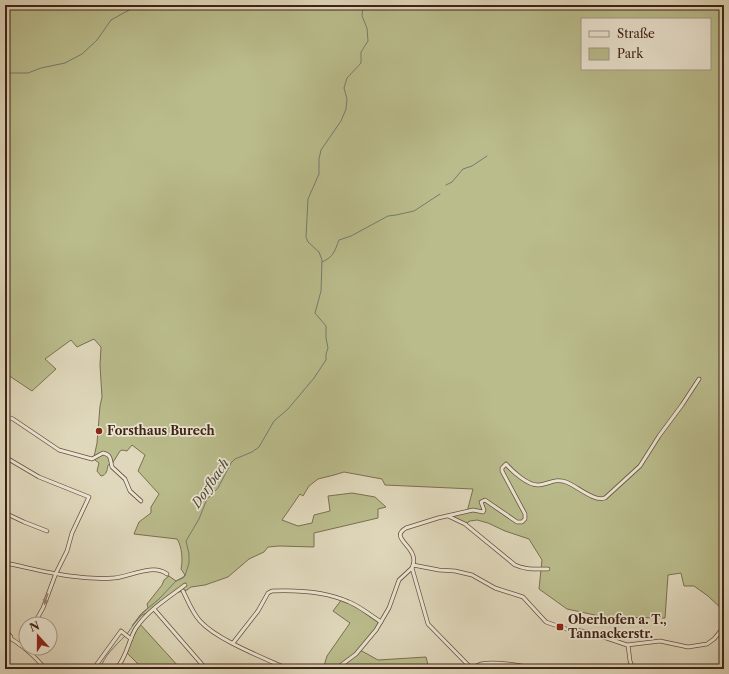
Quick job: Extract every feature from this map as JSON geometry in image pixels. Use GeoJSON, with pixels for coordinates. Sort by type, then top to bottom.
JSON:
{"type":"FeatureCollection","features":[{"type":"Feature","properties":{"kind":"street"},"geometry":{"type":"LineString","coordinates":[[535,669],[510,665],[483,664],[472,669],[428,624],[412,566],[414,556],[412,551],[401,539],[400,535],[402,530],[474,510],[483,512],[484,510],[481,502],[485,500],[517,522],[524,520],[525,516],[523,509],[502,471],[502,468],[506,464],[513,472],[534,484],[559,480],[575,486],[596,498],[605,498],[640,466],[699,378]]}},
{"type":"Feature","properties":{"kind":"street"},"geometry":{"type":"LineString","coordinates":[[5,416],[13,419],[61,452],[92,459],[103,453],[108,454],[112,466],[125,479],[130,491],[140,501]]}},
{"type":"Feature","properties":{"kind":"street"},"geometry":{"type":"LineString","coordinates":[[5,457],[38,477],[89,497],[72,533],[67,551],[56,573],[38,616]]}},
{"type":"Feature","properties":{"kind":"street"},"geometry":{"type":"LineString","coordinates":[[5,513],[27,524],[47,531]]}},
{"type":"Feature","properties":{"kind":"street"},"geometry":{"type":"LineString","coordinates":[[448,516],[468,526],[515,565],[531,570],[548,569]]}},
{"type":"Feature","properties":{"kind":"street"},"geometry":{"type":"LineString","coordinates":[[5,562],[56,573],[94,578],[120,577],[152,570],[167,574]]}},
{"type":"Feature","properties":{"kind":"street"},"geometry":{"type":"LineString","coordinates":[[336,669],[356,654],[375,632],[389,608],[399,580],[412,566]]}},
{"type":"Feature","properties":{"kind":"street"},"geometry":{"type":"LineString","coordinates":[[412,566],[455,571],[472,575],[495,588],[523,597],[546,622],[566,629],[589,632],[628,645],[660,640],[683,646],[708,644],[724,627]]}},
{"type":"Feature","properties":{"kind":"street"},"geometry":{"type":"LineString","coordinates":[[117,669],[139,623],[154,609],[185,585]]}},
{"type":"Feature","properties":{"kind":"street"},"geometry":{"type":"LineString","coordinates":[[183,591],[197,617],[213,632],[288,669]]}},
{"type":"Feature","properties":{"kind":"street"},"geometry":{"type":"LineString","coordinates":[[233,643],[258,611],[268,593],[272,591],[319,594],[334,597],[357,606],[381,622]]}},
{"type":"Feature","properties":{"kind":"street"},"geometry":{"type":"LineString","coordinates":[[154,609],[206,669]]}},
{"type":"Feature","properties":{"kind":"street"},"geometry":{"type":"LineString","coordinates":[[5,630],[12,639]]}},
{"type":"Feature","properties":{"kind":"street"},"geometry":{"type":"LineString","coordinates":[[97,664],[122,632],[131,639]]}},
{"type":"Feature","properties":{"kind":"street"},"geometry":{"type":"LineString","coordinates":[[5,641],[6,636],[18,644]]}},
{"type":"Feature","properties":{"kind":"street"},"geometry":{"type":"LineString","coordinates":[[628,645],[630,661],[633,669]]}},
{"type":"Feature","properties":{"kind":"street"},"geometry":{"type":"LineString","coordinates":[[32,656],[45,669]]}},
{"type":"Feature","properties":{"kind":"green space"},"geometry":{"type":"Polygon","coordinates":[[[5,5],[724,5],[724,611],[708,596],[694,586],[684,586],[681,573],[668,575],[665,618],[604,617],[567,609],[539,589],[542,560],[529,539],[505,531],[488,523],[477,520],[470,521],[465,524],[448,516],[467,512],[473,489],[385,485],[382,479],[344,472],[318,479],[309,486],[303,496],[300,494],[282,520],[298,526],[312,523],[314,515],[330,511],[328,496],[352,493],[375,497],[386,507],[378,509],[378,518],[314,533],[314,547],[268,547],[264,552],[249,559],[228,577],[175,593],[147,614],[142,615],[132,626],[141,614],[148,608],[147,604],[162,585],[164,580],[169,576],[176,581],[183,578],[185,575],[181,569],[182,554],[177,539],[134,534],[139,522],[151,513],[151,507],[159,494],[138,471],[145,455],[132,445],[127,451],[120,451],[112,464],[108,465],[104,475],[101,476],[97,471],[99,463],[94,457],[102,397],[100,365],[101,347],[94,339],[77,347],[71,340],[45,359],[56,369],[32,391],[5,373],[5,94],[7,91],[5,80],[5,5]]]}},
{"type":"Feature","properties":{"kind":"green space"},"geometry":{"type":"Polygon","coordinates":[[[342,599],[381,622],[360,650],[378,660],[426,657],[429,669],[323,669],[327,656],[350,623],[333,611],[342,599]]]}},
{"type":"Feature","properties":{"kind":"green space"},"geometry":{"type":"Polygon","coordinates":[[[139,623],[179,667],[178,669],[143,669],[126,652],[139,623]]]}},
{"type":"Feature","properties":{"kind":"waterway"},"geometry":{"type":"LineString","coordinates":[[5,16],[9,5]]}},
{"type":"Feature","properties":{"kind":"waterway"},"geometry":{"type":"LineString","coordinates":[[5,73],[28,73],[41,68],[65,63],[82,54],[97,40],[111,20],[131,9],[133,5]]}},
{"type":"Feature","properties":{"kind":"waterway","name":"Dorfbach"},"geometry":{"type":"LineString","coordinates":[[127,634],[141,614],[159,599],[176,581],[185,576],[189,563],[189,554],[186,541],[199,519],[207,499],[218,488],[231,463],[235,459],[252,452],[259,447],[274,421],[288,409],[314,378],[326,360],[328,348],[326,326],[315,313],[321,291],[322,260],[319,252],[308,242],[306,237],[308,199],[319,174],[319,159],[321,150],[341,121],[346,109],[347,99],[344,88],[347,78],[361,63],[361,52],[368,41],[367,28],[362,16],[363,5]]}},
{"type":"Feature","properties":{"kind":"waterway"},"geometry":{"type":"LineString","coordinates":[[446,185],[452,182],[463,169],[472,166],[487,156]]}},
{"type":"Feature","properties":{"kind":"waterway"},"geometry":{"type":"LineString","coordinates":[[322,262],[332,255],[339,240],[351,236],[388,216],[414,211],[440,194]]}},
{"type":"Feature","properties":{"kind":"waterway","name":"Dorfbach"},"geometry":{"type":"LineString","coordinates":[[100,669],[107,655],[125,636]]}},
{"type":"Feature","properties":{"kind":"place","name":"Forsthaus Burech"},"geometry":{"type":"Point","coordinates":[99,431]}},
{"type":"Feature","properties":{"kind":"place","name":"Oberhofen a. T., Tannackerstr."},"geometry":{"type":"Point","coordinates":[560,627]}}]}
